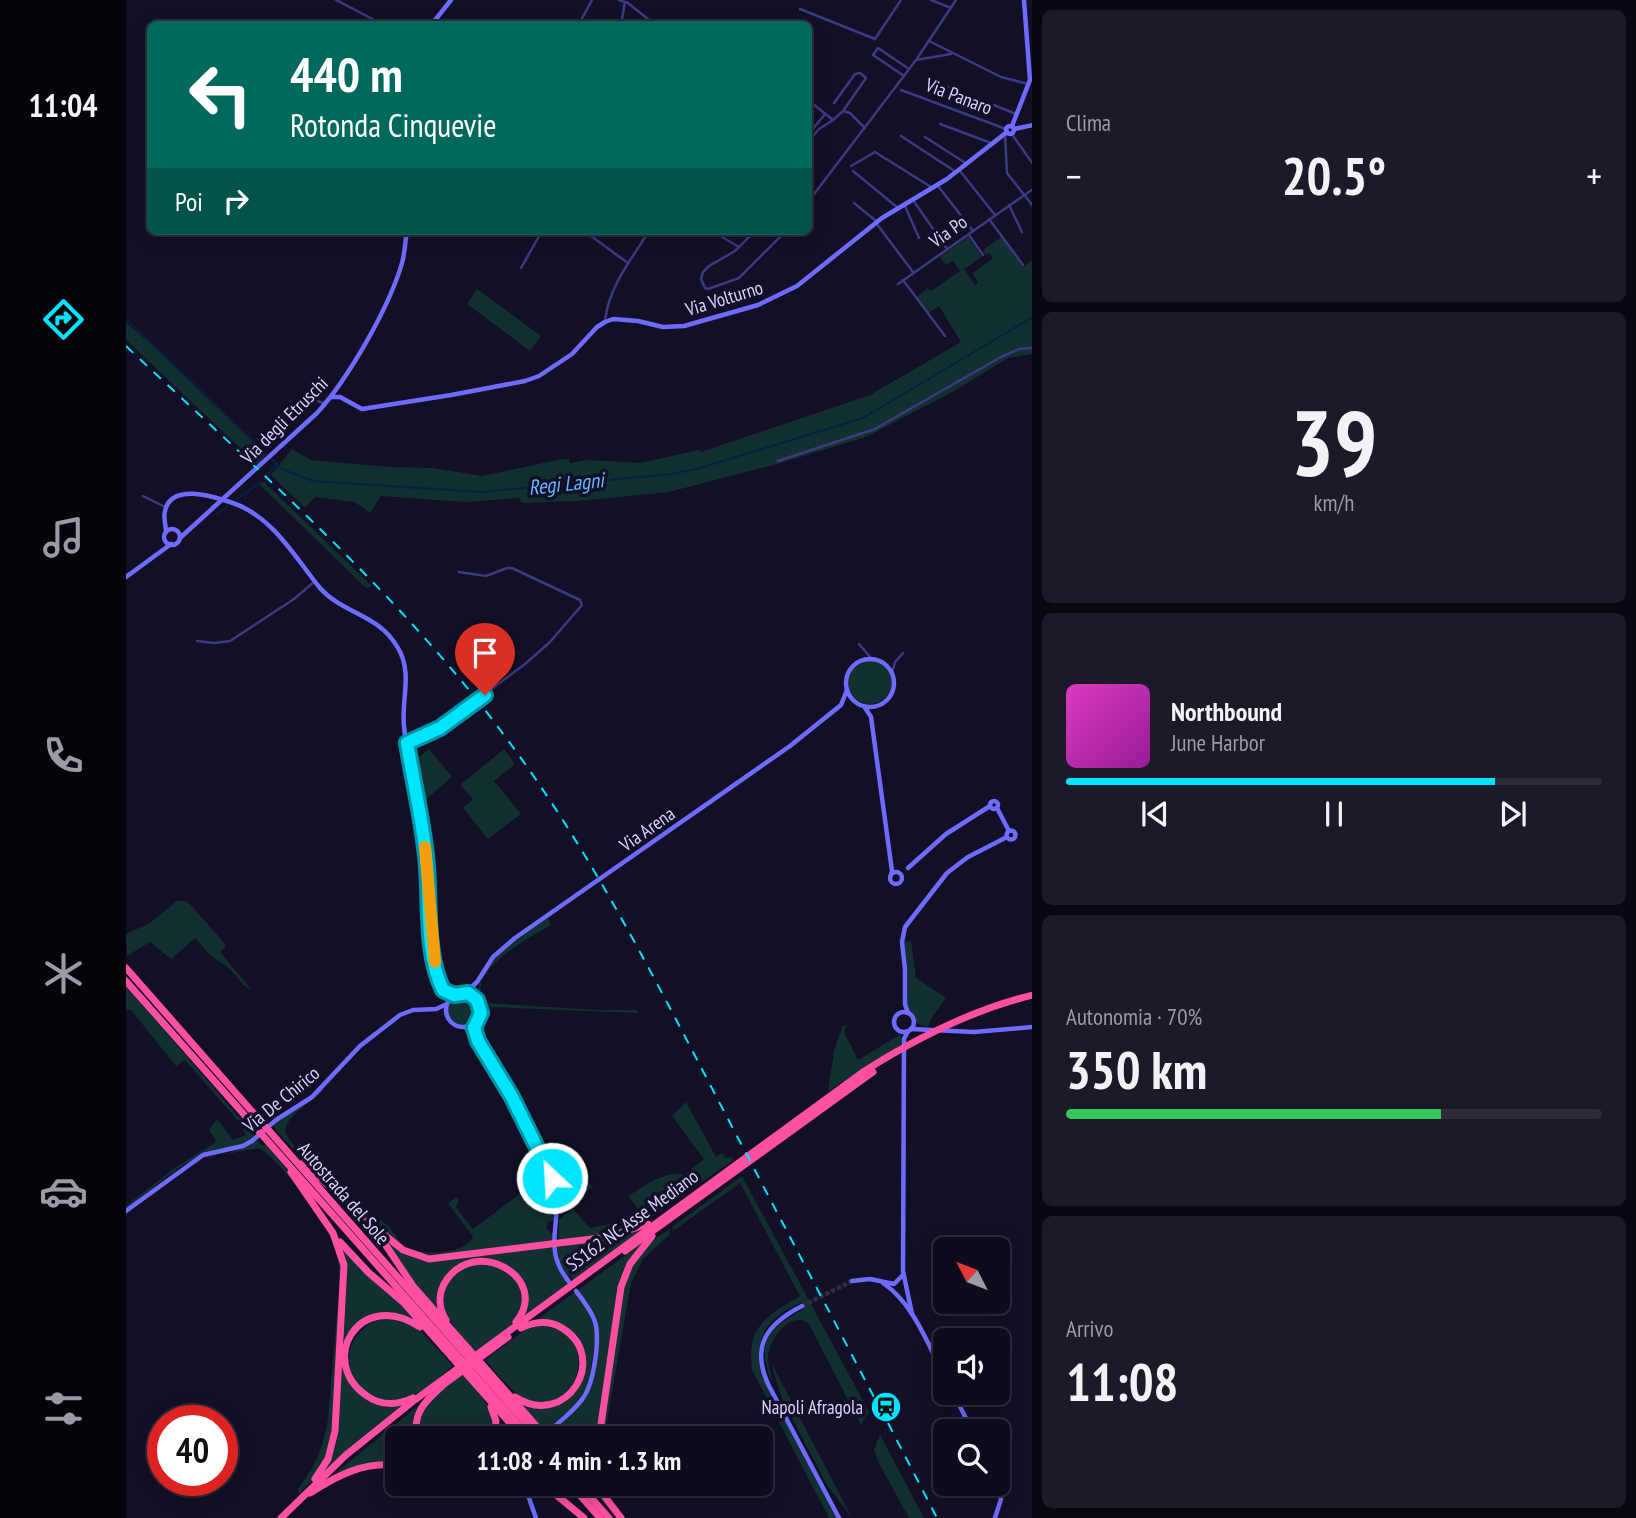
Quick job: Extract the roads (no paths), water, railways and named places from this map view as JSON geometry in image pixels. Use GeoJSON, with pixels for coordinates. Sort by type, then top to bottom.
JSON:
{"type":"FeatureCollection","features":[{"type":"Feature","properties":{"kind":"highway","name":"Autostrada del Sole"},"geometry":{"type":"LineString","coordinates":[[126,968],[529,1426]]}},
{"type":"Feature","properties":{"kind":"highway","name":"Autostrada del Sole"},"geometry":{"type":"LineString","coordinates":[[126,981],[519,1426]]}},
{"type":"Feature","properties":{"kind":"highway","name":"SS162 NC Asse Mediano"},"geometry":{"type":"LineString","coordinates":[[283,1518],[348,1458],[453,1374],[521,1328],[659,1224],[666,1215],[904,1047],[986,1008],[1032,997]]}},
{"type":"Feature","properties":{"kind":"highway","name":"SS162 NC Asse Mediano"},"geometry":{"type":"LineString","coordinates":[[484,1352],[506,1333],[708,1192],[844,1089]]}},
{"type":"Feature","properties":{"kind":"highway"},"geometry":{"type":"LineString","coordinates":[[269,1131],[403,1250],[429,1259],[560,1244],[621,1234],[659,1224]]}},
{"type":"Feature","properties":{"kind":"highway"},"geometry":{"type":"LineString","coordinates":[[268,1140],[333,1233],[368,1272],[402,1303],[512,1426]]}},
{"type":"Feature","properties":{"kind":"highway"},"geometry":{"type":"LineString","coordinates":[[362,1216],[413,1286],[538,1426]]}},
{"type":"Feature","properties":{"kind":"highway"},"geometry":{"type":"LineString","coordinates":[[601,1426],[621,1287],[636,1254],[659,1224]]}},
{"type":"Feature","properties":{"kind":"highway"},"geometry":{"type":"LineString","coordinates":[[308,1493],[328,1459],[335,1431],[344,1279],[341,1253],[333,1233]]}},
{"type":"Feature","properties":{"kind":"highway"},"geometry":{"type":"LineString","coordinates":[[454,1332],[440,1306],[442,1289],[453,1272],[476,1261],[493,1262],[507,1269],[524,1290],[524,1309],[519,1320],[506,1333]]}},
{"type":"Feature","properties":{"kind":"highway"},"geometry":{"type":"LineString","coordinates":[[433,1338],[403,1317],[385,1314],[376,1316],[352,1333],[347,1342],[345,1362],[355,1385],[371,1399],[380,1402],[405,1401],[439,1385]]}},
{"type":"Feature","properties":{"kind":"highway"},"geometry":{"type":"LineString","coordinates":[[502,1387],[523,1402],[547,1406],[564,1399],[572,1392],[582,1372],[578,1344],[566,1331],[550,1323],[537,1322],[521,1328]]}},
{"type":"Feature","properties":{"kind":"highway"},"geometry":{"type":"LineString","coordinates":[[416,1426],[424,1402],[439,1385]]}},
{"type":"Feature","properties":{"kind":"highway"},"geometry":{"type":"LineString","coordinates":[[488,1400],[495,1426]]}},
{"type":"Feature","properties":{"kind":"highway"},"geometry":{"type":"LineString","coordinates":[[308,1493],[351,1470],[385,1465]]}},
{"type":"Feature","properties":{"kind":"highway"},"geometry":{"type":"LineString","coordinates":[[558,1496],[582,1516]]}},
{"type":"Feature","properties":{"kind":"highway"},"geometry":{"type":"LineString","coordinates":[[565,1496],[582,1516]]}},
{"type":"Feature","properties":{"kind":"highway"},"geometry":{"type":"LineString","coordinates":[[581,1496],[600,1518]]}},
{"type":"Feature","properties":{"kind":"highway"},"geometry":{"type":"LineString","coordinates":[[590,1496],[609,1518]]}},
{"type":"Feature","properties":{"kind":"highway"},"geometry":{"type":"LineString","coordinates":[[605,1496],[621,1518]]}},
{"type":"Feature","properties":{"kind":"highway"},"geometry":{"type":"LineString","coordinates":[[608,1496],[611,1503]]}},
{"type":"Feature","properties":{"kind":"street"},"geometry":{"type":"LineString","coordinates":[[336,0],[376,21]]}},
{"type":"Feature","properties":{"kind":"street"},"geometry":{"type":"LineString","coordinates":[[434,21],[451,0]]}},
{"type":"Feature","properties":{"kind":"street"},"geometry":{"type":"LineString","coordinates":[[581,21],[592,0]]}},
{"type":"Feature","properties":{"kind":"street"},"geometry":{"type":"LineString","coordinates":[[619,0],[631,2],[651,21]]}},
{"type":"Feature","properties":{"kind":"street"},"geometry":{"type":"LineString","coordinates":[[800,9],[875,39],[901,0]]}},
{"type":"Feature","properties":{"kind":"street"},"geometry":{"type":"LineString","coordinates":[[931,0],[951,8]]}},
{"type":"Feature","properties":{"kind":"street"},"geometry":{"type":"LineString","coordinates":[[812,194],[916,60],[956,0]]}},
{"type":"Feature","properties":{"kind":"street"},"geometry":{"type":"LineString","coordinates":[[1024,0],[1029,84],[1009,130],[1007,173],[1032,206]]}},
{"type":"Feature","properties":{"kind":"street"},"geometry":{"type":"LineString","coordinates":[[622,21],[625,2]]}},
{"type":"Feature","properties":{"kind":"street"},"geometry":{"type":"LineString","coordinates":[[929,41],[1001,77],[1029,84]]}},
{"type":"Feature","properties":{"kind":"street"},"geometry":{"type":"LineString","coordinates":[[904,76],[873,55],[878,48],[909,69]]}},
{"type":"Feature","properties":{"kind":"street"},"geometry":{"type":"LineString","coordinates":[[916,60],[953,54]]}},
{"type":"Feature","properties":{"kind":"street"},"geometry":{"type":"LineString","coordinates":[[812,137],[843,111],[866,78],[860,73],[855,74],[834,103]]}},
{"type":"Feature","properties":{"kind":"street"},"geometry":{"type":"LineString","coordinates":[[949,87],[1016,114]]}},
{"type":"Feature","properties":{"kind":"street","name":"Via Panaro"},"geometry":{"type":"LineString","coordinates":[[901,90],[1009,130]]}},
{"type":"Feature","properties":{"kind":"street"},"geometry":{"type":"LineString","coordinates":[[812,103],[833,120]]}},
{"type":"Feature","properties":{"kind":"street"},"geometry":{"type":"LineString","coordinates":[[843,111],[850,113],[865,128]]}},
{"type":"Feature","properties":{"kind":"street"},"geometry":{"type":"LineString","coordinates":[[813,129],[825,114]]}},
{"type":"Feature","properties":{"kind":"street"},"geometry":{"type":"LineString","coordinates":[[940,124],[991,143]]}},
{"type":"Feature","properties":{"kind":"street","name":"Via Volturno"},"geometry":{"type":"LineString","coordinates":[[605,322],[638,321],[663,327],[684,326],[758,305],[797,286],[877,223],[958,171],[1009,130],[1032,125]]}},
{"type":"Feature","properties":{"kind":"street"},"geometry":{"type":"LineString","coordinates":[[1009,130],[1032,164]]}},
{"type":"Feature","properties":{"kind":"street"},"geometry":{"type":"LineString","coordinates":[[901,136],[958,171],[995,215]]}},
{"type":"Feature","properties":{"kind":"street"},"geometry":{"type":"LineString","coordinates":[[925,137],[967,164]]}},
{"type":"Feature","properties":{"kind":"street"},"geometry":{"type":"LineString","coordinates":[[851,166],[875,152],[935,187],[973,231]]}},
{"type":"Feature","properties":{"kind":"street"},"geometry":{"type":"LineString","coordinates":[[853,171],[898,208]]}},
{"type":"Feature","properties":{"kind":"street","name":"Via Po"},"geometry":{"type":"LineString","coordinates":[[898,284],[1032,189]]}},
{"type":"Feature","properties":{"kind":"street"},"geometry":{"type":"LineString","coordinates":[[913,200],[947,248]]}},
{"type":"Feature","properties":{"kind":"street"},"geometry":{"type":"LineString","coordinates":[[854,203],[877,223],[914,272]]}},
{"type":"Feature","properties":{"kind":"street"},"geometry":{"type":"LineString","coordinates":[[904,204],[919,238]]}},
{"type":"Feature","properties":{"kind":"street"},"geometry":{"type":"LineString","coordinates":[[1009,205],[1022,232]]}},
{"type":"Feature","properties":{"kind":"street"},"geometry":{"type":"LineString","coordinates":[[989,219],[1023,265]]}},
{"type":"Feature","properties":{"kind":"street"},"geometry":{"type":"LineString","coordinates":[[968,234],[983,255]]}},
{"type":"Feature","properties":{"kind":"street","name":"Via degli Etruschi"},"geometry":{"type":"LineString","coordinates":[[179,535],[213,509],[337,394],[388,298],[403,260],[406,235]]}},
{"type":"Feature","properties":{"kind":"street"},"geometry":{"type":"LineString","coordinates":[[521,268],[540,235]]}},
{"type":"Feature","properties":{"kind":"street"},"geometry":{"type":"LineString","coordinates":[[590,235],[628,263]]}},
{"type":"Feature","properties":{"kind":"street"},"geometry":{"type":"LineString","coordinates":[[337,394],[362,409],[451,396],[539,376],[572,354],[605,322],[608,303],[628,263],[646,235]]}},
{"type":"Feature","properties":{"kind":"street"},"geometry":{"type":"LineString","coordinates":[[751,235],[705,270],[701,279],[705,288],[739,278],[782,235]]}},
{"type":"Feature","properties":{"kind":"street"},"geometry":{"type":"LineString","coordinates":[[722,237],[738,247]]}},
{"type":"Feature","properties":{"kind":"street"},"geometry":{"type":"LineString","coordinates":[[903,280],[945,336]]}},
{"type":"Feature","properties":{"kind":"street"},"geometry":{"type":"LineString","coordinates":[[778,461],[876,429],[1001,357],[1019,349],[1032,348]]}},
{"type":"Feature","properties":{"kind":"street"},"geometry":{"type":"LineString","coordinates":[[308,397],[325,404]]}},
{"type":"Feature","properties":{"kind":"street"},"geometry":{"type":"LineString","coordinates":[[169,543],[164,536],[166,507],[173,499],[192,494],[214,497],[252,511],[293,550],[315,581],[335,601],[377,624],[398,648],[407,676],[404,710],[407,743],[426,856],[433,952],[437,975],[448,1003]]}},
{"type":"Feature","properties":{"kind":"street"},"geometry":{"type":"LineString","coordinates":[[143,496],[166,507]]}},
{"type":"Feature","properties":{"kind":"street"},"geometry":{"type":"LineString","coordinates":[[126,577],[165,549],[169,543],[177,542],[179,535],[165,523]]}},
{"type":"Feature","properties":{"kind":"street"},"geometry":{"type":"LineString","coordinates":[[166,532],[173,529]]}},
{"type":"Feature","properties":{"kind":"street"},"geometry":{"type":"LineString","coordinates":[[407,743],[429,735],[446,724],[525,664],[549,643],[582,605],[582,602],[512,568],[486,576],[459,572]]}},
{"type":"Feature","properties":{"kind":"street"},"geometry":{"type":"LineString","coordinates":[[197,641],[230,641],[294,599],[315,581]]}},
{"type":"Feature","properties":{"kind":"street"},"geometry":{"type":"LineString","coordinates":[[859,644],[871,659]]}},
{"type":"Feature","properties":{"kind":"street"},"geometry":{"type":"LineString","coordinates":[[891,859],[900,875],[901,883],[894,885],[890,880],[891,859],[871,711],[890,695],[895,662],[903,653]]}},
{"type":"Feature","properties":{"kind":"street"},"geometry":{"type":"LineString","coordinates":[[876,706],[856,703],[841,705],[847,690],[846,678],[852,667],[862,660],[871,659],[882,662],[892,673]]}},
{"type":"Feature","properties":{"kind":"street"},"geometry":{"type":"LineString","coordinates":[[847,690],[856,703]]}},
{"type":"Feature","properties":{"kind":"street","name":"Via Arena"},"geometry":{"type":"LineString","coordinates":[[465,993],[478,982],[502,948],[771,759],[841,705]]}},
{"type":"Feature","properties":{"kind":"street"},"geometry":{"type":"LineString","coordinates":[[864,706],[871,717]]}},
{"type":"Feature","properties":{"kind":"street"},"geometry":{"type":"LineString","coordinates":[[891,874],[900,875],[946,834],[990,806],[991,802],[995,801],[999,805],[997,808],[1008,834],[968,857],[941,879],[905,927],[902,942],[905,970],[904,1013],[894,1021],[904,1047]]}},
{"type":"Feature","properties":{"kind":"street"},"geometry":{"type":"LineString","coordinates":[[478,982],[477,1000],[481,1013],[474,1031],[512,1097],[552,1178],[557,1204],[556,1259],[569,1282]]}},
{"type":"Feature","properties":{"kind":"street"},"geometry":{"type":"LineString","coordinates":[[443,990],[454,995],[465,993],[477,1000]]}},
{"type":"Feature","properties":{"kind":"street"},"geometry":{"type":"LineString","coordinates":[[446,1014],[448,1003],[454,995]]}},
{"type":"Feature","properties":{"kind":"street","name":"Via De Chirico"},"geometry":{"type":"LineString","coordinates":[[126,1211],[203,1155],[243,1146],[252,1141],[276,1119],[312,1097],[354,1052],[400,1015],[413,1010],[436,1009],[448,1003]]}},
{"type":"Feature","properties":{"kind":"street"},"geometry":{"type":"LineString","coordinates":[[436,1009],[446,1014],[453,1024],[465,1027],[478,1041]]}},
{"type":"Feature","properties":{"kind":"street"},"geometry":{"type":"LineString","coordinates":[[904,1013],[920,1028]]}},
{"type":"Feature","properties":{"kind":"street"},"geometry":{"type":"LineString","coordinates":[[912,1314],[903,1271],[904,1047],[914,1021]]}},
{"type":"Feature","properties":{"kind":"street"},"geometry":{"type":"LineString","coordinates":[[465,1027],[476,1022]]}},
{"type":"Feature","properties":{"kind":"street"},"geometry":{"type":"LineString","coordinates":[[899,1031],[920,1028],[974,1032],[1032,1027]]}},
{"type":"Feature","properties":{"kind":"street"},"geometry":{"type":"LineString","coordinates":[[852,1281],[870,1279],[896,1283],[903,1271]]}},
{"type":"Feature","properties":{"kind":"street"},"geometry":{"type":"LineString","coordinates":[[883,1283],[896,1293],[912,1314],[933,1354]]}},
{"type":"Feature","properties":{"kind":"street"},"geometry":{"type":"LineString","coordinates":[[557,1426],[578,1405],[592,1378],[598,1334],[591,1311],[576,1291]]}},
{"type":"Feature","properties":{"kind":"street"},"geometry":{"type":"LineString","coordinates":[[802,1306],[782,1317],[769,1330],[762,1344],[761,1363],[765,1378],[779,1406],[839,1518]]}},
{"type":"Feature","properties":{"kind":"street"},"geometry":{"type":"LineString","coordinates":[[528,1496],[536,1518]]}},
{"type":"Feature","properties":{"kind":"street"},"geometry":{"type":"LineString","coordinates":[[995,1518],[1000,1496]]}},
{"type":"Feature","properties":{"kind":"waterway","name":"Regi Lagni"},"geometry":{"type":"LineString","coordinates":[[126,319],[282,469],[313,481],[481,492],[672,474],[700,468],[863,418],[1032,318]]}},
{"type":"Feature","properties":{"kind":"waterway"},"geometry":{"type":"LineString","coordinates":[[268,474],[277,465]]}},
{"type":"Feature","properties":{"kind":"waterway"},"geometry":{"type":"LineString","coordinates":[[237,499],[261,482]]}},
{"type":"Feature","properties":{"kind":"waterway"},"geometry":{"type":"LineString","coordinates":[[217,514],[228,506]]}},
{"type":"Feature","properties":{"kind":"tunnel"},"geometry":{"type":"LineString","coordinates":[[802,1306],[852,1281]]}},
{"type":"Feature","properties":{"kind":"railway"},"geometry":{"type":"LineString","coordinates":[[126,346],[369,578],[415,627],[501,731],[585,855],[635,942],[876,1401]]}},
{"type":"Feature","properties":{"kind":"railway"},"geometry":{"type":"LineString","coordinates":[[888,1423],[937,1518]]}},
{"type":"Feature","properties":{"kind":"place","name":"Napoli Afragola"},"geometry":{"type":"Point","coordinates":[886,1407]}}]}
